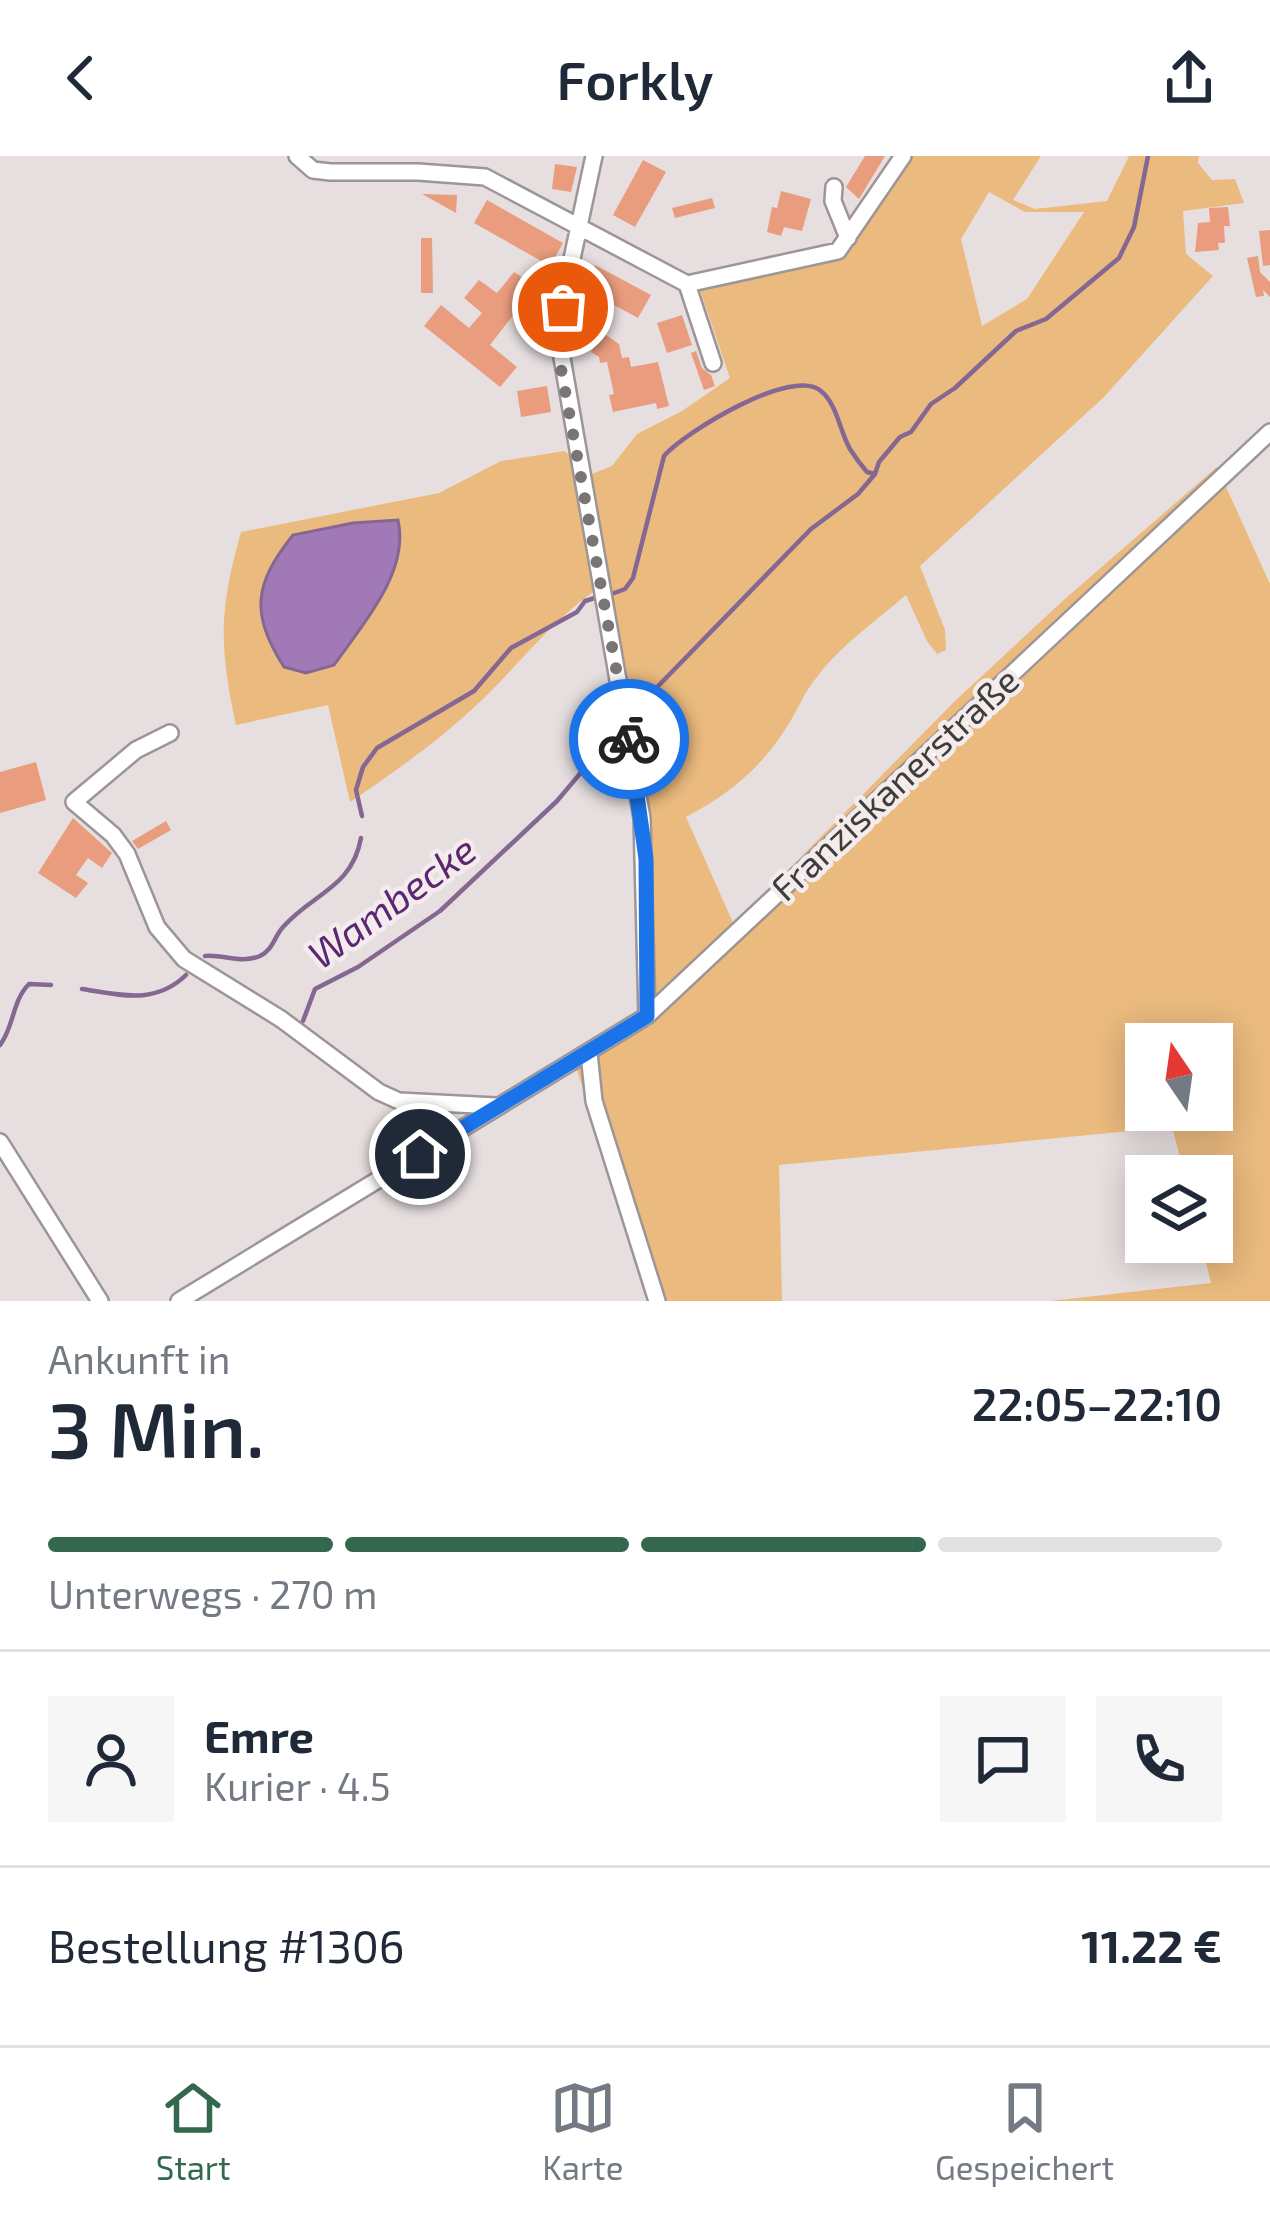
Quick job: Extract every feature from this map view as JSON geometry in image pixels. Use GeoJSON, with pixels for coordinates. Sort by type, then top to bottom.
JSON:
{"type":"FeatureCollection","features":[{"type":"Feature","properties":{"kind":"street"},"geometry":{"type":"LineString","coordinates":[[297,156],[313,170],[330,172],[485,177],[687,284],[838,251],[903,156]]}},
{"type":"Feature","properties":{"kind":"street"},"geometry":{"type":"LineString","coordinates":[[594,156],[557,328],[646,859],[647,1016]]}},
{"type":"Feature","properties":{"kind":"street"},"geometry":{"type":"LineString","coordinates":[[833,187],[833,201],[848,238]]}},
{"type":"Feature","properties":{"kind":"street"},"geometry":{"type":"LineString","coordinates":[[687,284],[712,363]]}},
{"type":"Feature","properties":{"kind":"street","name":"Franziskanerstraße"},"geometry":{"type":"LineString","coordinates":[[179,1301],[647,1016],[1270,432]]}},
{"type":"Feature","properties":{"kind":"street"},"geometry":{"type":"LineString","coordinates":[[170,733],[136,750],[74,802],[113,835],[127,854],[170,946],[280,1019],[362,1082],[399,1101],[497,1106]]}},
{"type":"Feature","properties":{"kind":"street"},"geometry":{"type":"LineString","coordinates":[[589,1053],[594,1101],[657,1301]]}},
{"type":"Feature","properties":{"kind":"street"},"geometry":{"type":"LineString","coordinates":[[0,1142],[100,1301]]}},
{"type":"Feature","properties":{"kind":"shaded area"},"geometry":{"type":"Polygon","coordinates":[[[910,156],[1041,156],[1013,200],[1035,209],[1107,201],[1129,156],[1199,156],[1198,163],[1212,180],[1235,179],[1244,203],[1183,211],[1186,254],[1213,276],[1104,397],[920,566],[945,630],[946,650],[937,654],[927,641],[906,595],[826,665],[756,767],[686,817],[734,925],[956,700],[1217,467],[1270,584],[1270,1301],[1050,1301],[1211,1283],[1206,1263],[1233,1263],[1233,1155],[1179,1155],[1173,1131],[1233,1131],[1233,1023],[1125,1023],[1125,1131],[1131,1131],[779,1165],[782,1301],[650,1301],[576,1067],[641,1011],[640,835],[597,589],[456,723],[350,802],[328,705],[236,725],[224,628],[241,532],[439,493],[501,461],[564,451],[572,456],[579,479],[612,466],[637,434],[730,378],[700,290],[844,255],[910,156]],[[989,192],[961,239],[982,326],[1027,299],[1084,212],[1025,212],[989,192]]]}},
{"type":"Feature","properties":{"kind":"shaded area"},"geometry":{"type":"Polygon","coordinates":[[[398,520],[400,540],[390,578],[334,665],[306,673],[284,667],[266,630],[261,599],[270,569],[293,535],[398,520]]]}},
{"type":"Feature","properties":{"kind":"building"},"geometry":{"type":"Polygon","coordinates":[[[865,156],[885,156],[859,199],[846,187],[865,156]]]}},
{"type":"Feature","properties":{"kind":"building"},"geometry":{"type":"Polygon","coordinates":[[[643,160],[666,172],[635,227],[613,215],[643,160]]]}},
{"type":"Feature","properties":{"kind":"building"},"geometry":{"type":"Polygon","coordinates":[[[555,164],[577,167],[571,192],[552,189],[555,164]]]}},
{"type":"Feature","properties":{"kind":"building"},"geometry":{"type":"Polygon","coordinates":[[[781,191],[811,199],[802,231],[784,227],[781,236],[767,232],[781,191]]]}},
{"type":"Feature","properties":{"kind":"building"},"geometry":{"type":"Polygon","coordinates":[[[422,194],[457,195],[456,213],[422,194]]]}},
{"type":"Feature","properties":{"kind":"building"},"geometry":{"type":"Polygon","coordinates":[[[712,198],[715,208],[675,218],[672,208],[712,198]]]}},
{"type":"Feature","properties":{"kind":"building"},"geometry":{"type":"Polygon","coordinates":[[[487,200],[563,243],[550,266],[474,223],[487,200]]]}},
{"type":"Feature","properties":{"kind":"building"},"geometry":{"type":"Polygon","coordinates":[[[1228,207],[1225,243],[1218,243],[1219,250],[1195,252],[1198,223],[1210,222],[1209,208],[1228,207]]]}},
{"type":"Feature","properties":{"kind":"building"},"geometry":{"type":"Polygon","coordinates":[[[1270,230],[1270,265],[1263,266],[1259,231],[1270,230]]]}},
{"type":"Feature","properties":{"kind":"building"},"geometry":{"type":"Polygon","coordinates":[[[421,238],[432,238],[433,293],[421,293],[421,238]]]}},
{"type":"Feature","properties":{"kind":"building"},"geometry":{"type":"Polygon","coordinates":[[[1258,256],[1260,272],[1270,282],[1270,297],[1263,290],[1264,296],[1256,297],[1247,258],[1258,256]]]}},
{"type":"Feature","properties":{"kind":"building"},"geometry":{"type":"Polygon","coordinates":[[[595,265],[651,295],[638,318],[583,288],[595,265]]]}},
{"type":"Feature","properties":{"kind":"building"},"geometry":{"type":"Polygon","coordinates":[[[514,272],[531,292],[490,345],[517,367],[500,387],[424,326],[441,305],[469,328],[482,313],[464,298],[479,280],[497,293],[514,272]]]}},
{"type":"Feature","properties":{"kind":"building"},"geometry":{"type":"Polygon","coordinates":[[[682,315],[692,345],[667,353],[657,323],[682,315]]]}},
{"type":"Feature","properties":{"kind":"building"},"geometry":{"type":"Polygon","coordinates":[[[603,333],[619,344],[622,358],[629,357],[631,367],[658,362],[669,406],[657,409],[656,403],[613,412],[607,362],[600,363],[591,352],[603,333]]]}},
{"type":"Feature","properties":{"kind":"building"},"geometry":{"type":"Polygon","coordinates":[[[696,351],[715,386],[704,390],[691,353],[696,351]]]}},
{"type":"Feature","properties":{"kind":"building"},"geometry":{"type":"Polygon","coordinates":[[[547,386],[551,412],[521,417],[517,391],[547,386]]]}},
{"type":"Feature","properties":{"kind":"building"},"geometry":{"type":"Polygon","coordinates":[[[36,762],[46,800],[0,813],[0,772],[36,762]]]}},
{"type":"Feature","properties":{"kind":"building"},"geometry":{"type":"Polygon","coordinates":[[[73,818],[112,853],[102,868],[88,858],[76,875],[88,883],[76,898],[38,873],[73,818]]]}},
{"type":"Feature","properties":{"kind":"building"},"geometry":{"type":"Polygon","coordinates":[[[166,821],[171,830],[138,849],[132,841],[166,821]]]}},
{"type":"Feature","properties":{"kind":"waterway","name":"Wambecke"},"geometry":{"type":"LineString","coordinates":[[629,716],[811,529],[858,494],[879,462],[900,437],[911,432],[931,404],[1016,331],[1046,319],[1119,258],[1134,227],[1148,156]]}},
{"type":"Feature","properties":{"kind":"waterway","name":"Wambecke"},"geometry":{"type":"LineString","coordinates":[[609,595],[625,589],[633,578],[664,456],[693,432],[740,405],[788,387],[821,391],[852,452],[867,472],[875,474]]}},
{"type":"Feature","properties":{"kind":"waterway","name":"Wambecke"},"geometry":{"type":"LineString","coordinates":[[362,816],[356,790],[363,767],[377,748],[474,691],[511,648],[598,597]]}},
{"type":"Feature","properties":{"kind":"waterway","name":"Wambecke"},"geometry":{"type":"LineString","coordinates":[[303,1021],[315,989],[358,967],[440,911],[557,801],[621,725]]}},
{"type":"Feature","properties":{"kind":"waterway","name":"Wambecke"},"geometry":{"type":"LineString","coordinates":[[205,956],[246,959],[264,953],[295,915],[340,879],[361,838]]}},
{"type":"Feature","properties":{"kind":"waterway","name":"Wambecke"},"geometry":{"type":"LineString","coordinates":[[82,989],[150,994],[186,975]]}},
{"type":"Feature","properties":{"kind":"waterway","name":"Wambecke"},"geometry":{"type":"LineString","coordinates":[[0,1045],[29,984],[51,985]]}},
{"type":"Feature","properties":{"kind":"way so far"},"geometry":{"type":"LineString","coordinates":[[563,307],[557,328],[560,363],[629,739]]}},
{"type":"Feature","properties":{"kind":"route"},"geometry":{"type":"LineString","coordinates":[[420,1154],[647,1016],[646,859],[629,739]]}}]}
